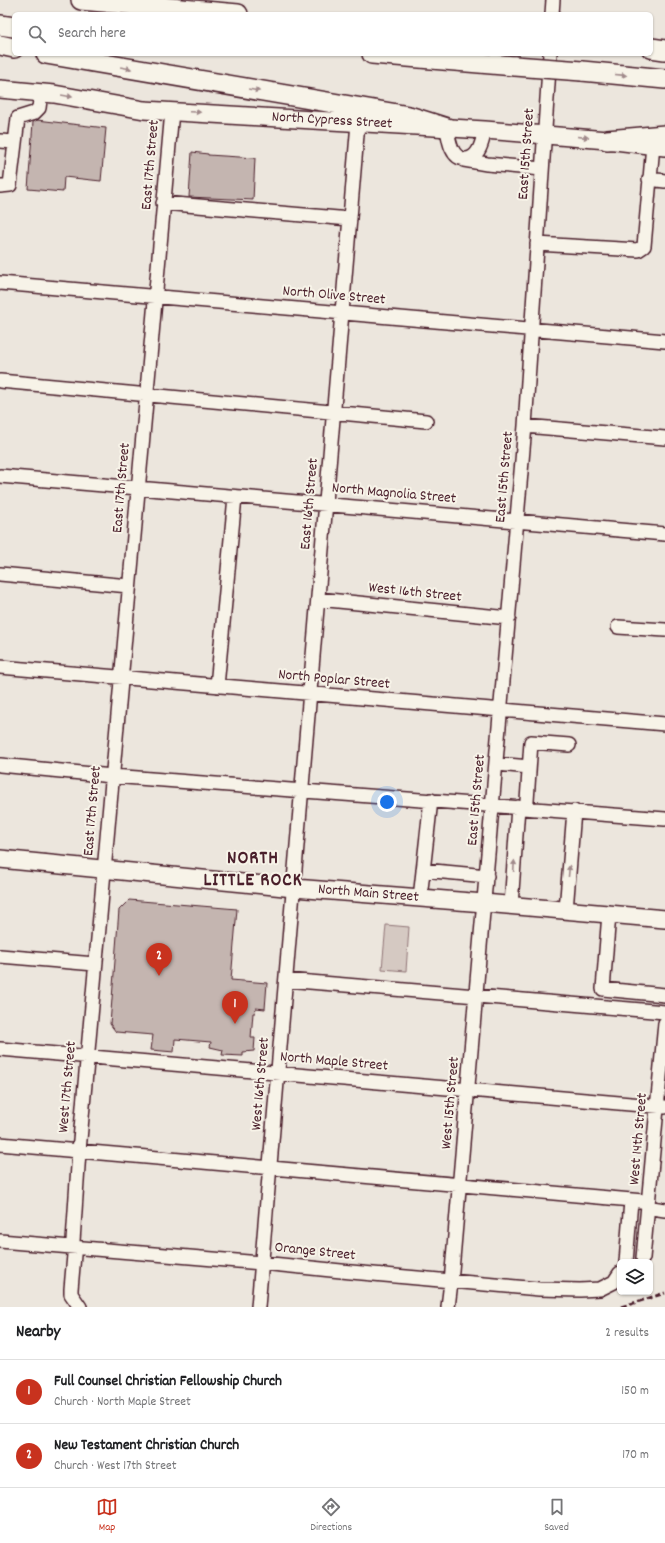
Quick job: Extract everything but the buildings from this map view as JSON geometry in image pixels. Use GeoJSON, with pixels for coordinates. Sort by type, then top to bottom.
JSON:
{"type":"FeatureCollection","features":[{"type":"Feature","properties":{"kind":"highway"},"geometry":{"type":"LineString","coordinates":[[81,0],[216,12]]}},
{"type":"Feature","properties":{"kind":"highway"},"geometry":{"type":"LineString","coordinates":[[0,25],[12,27]]}},
{"type":"Feature","properties":{"kind":"highway"},"geometry":{"type":"LineString","coordinates":[[0,45],[12,48]]}},
{"type":"Feature","properties":{"kind":"highway"},"geometry":{"type":"LineString","coordinates":[[653,48],[665,50]]}},
{"type":"Feature","properties":{"kind":"highway"},"geometry":{"type":"LineString","coordinates":[[58,56],[409,116],[447,128]]}},
{"type":"Feature","properties":{"kind":"highway"},"geometry":{"type":"LineString","coordinates":[[396,56],[665,78]]}},
{"type":"Feature","properties":{"kind":"highway"},"geometry":{"type":"LineString","coordinates":[[608,140],[661,142]]}},
{"type":"Feature","properties":{"kind":"main road","name":"North Cypress Street"},"geometry":{"type":"LineString","coordinates":[[0,89],[41,92],[144,110],[485,130],[608,140]]}},
{"type":"Feature","properties":{"kind":"main road","name":"North Main Street"},"geometry":{"type":"LineString","coordinates":[[0,859],[294,888],[484,902],[665,919]]}},
{"type":"Feature","properties":{"kind":"street"},"geometry":{"type":"LineString","coordinates":[[552,12],[553,0]]}},
{"type":"Feature","properties":{"kind":"street","name":"East 15th Street"},"geometry":{"type":"LineString","coordinates":[[484,902],[525,426],[550,56]]}},
{"type":"Feature","properties":{"kind":"street"},"geometry":{"type":"LineString","coordinates":[[0,186],[10,185],[18,118],[34,113],[39,108],[41,92]]}},
{"type":"Feature","properties":{"kind":"street","name":"East 17th Street"},"geometry":{"type":"LineString","coordinates":[[103,868],[172,111]]}},
{"type":"Feature","properties":{"kind":"street","name":"East 16th Street"},"geometry":{"type":"LineString","coordinates":[[294,888],[358,123]]}},
{"type":"Feature","properties":{"kind":"street"},"geometry":{"type":"LineString","coordinates":[[447,128],[452,150],[459,158],[487,164],[542,169]]}},
{"type":"Feature","properties":{"kind":"street"},"geometry":{"type":"LineString","coordinates":[[464,160],[472,157],[478,152],[485,130]]}},
{"type":"Feature","properties":{"kind":"street"},"geometry":{"type":"LineString","coordinates":[[0,141],[15,142]]}},
{"type":"Feature","properties":{"kind":"street"},"geometry":{"type":"LineString","coordinates":[[537,244],[638,250],[644,246],[649,179],[661,142]]}},
{"type":"Feature","properties":{"kind":"street"},"geometry":{"type":"LineString","coordinates":[[649,179],[665,181]]}},
{"type":"Feature","properties":{"kind":"street"},"geometry":{"type":"LineString","coordinates":[[163,203],[350,219]]}},
{"type":"Feature","properties":{"kind":"street","name":"North Olive Street"},"geometry":{"type":"LineString","coordinates":[[0,283],[665,341]]}},
{"type":"Feature","properties":{"kind":"street"},"geometry":{"type":"LineString","coordinates":[[0,381],[426,421]]}},
{"type":"Feature","properties":{"kind":"street"},"geometry":{"type":"LineString","coordinates":[[525,426],[665,438]]}},
{"type":"Feature","properties":{"kind":"street","name":"North Magnolia Street"},"geometry":{"type":"LineString","coordinates":[[0,476],[665,534]]}},
{"type":"Feature","properties":{"kind":"street"},"geometry":{"type":"LineString","coordinates":[[217,686],[235,497]]}},
{"type":"Feature","properties":{"kind":"street"},"geometry":{"type":"LineString","coordinates":[[0,574],[129,586]]}},
{"type":"Feature","properties":{"kind":"street","name":"West 16th Street"},"geometry":{"type":"LineString","coordinates":[[318,599],[509,618]]}},
{"type":"Feature","properties":{"kind":"street"},"geometry":{"type":"LineString","coordinates":[[618,627],[665,630]]}},
{"type":"Feature","properties":{"kind":"street","name":"North Poplar Street"},"geometry":{"type":"LineString","coordinates":[[0,667],[665,724]]}},
{"type":"Feature","properties":{"kind":"street"},"geometry":{"type":"LineString","coordinates":[[511,905],[522,804],[529,767],[531,742],[569,745]]}},
{"type":"Feature","properties":{"kind":"street"},"geometry":{"type":"LineString","coordinates":[[496,764],[529,767]]}},
{"type":"Feature","properties":{"kind":"street"},"geometry":{"type":"LineString","coordinates":[[0,765],[112,776],[493,805],[522,804],[574,812],[665,819]]}},
{"type":"Feature","properties":{"kind":"street"},"geometry":{"type":"LineString","coordinates":[[420,898],[431,800]]}},
{"type":"Feature","properties":{"kind":"street"},"geometry":{"type":"LineString","coordinates":[[566,910],[574,812]]}},
{"type":"Feature","properties":{"kind":"street","name":"West 17th Street"},"geometry":{"type":"LineString","coordinates":[[80,1307],[71,1294],[70,1289],[74,1255],[73,1247],[86,1057],[103,868]]}},
{"type":"Feature","properties":{"kind":"street"},"geometry":{"type":"LineString","coordinates":[[423,870],[487,876]]}},
{"type":"Feature","properties":{"kind":"street","name":"West 16th Street"},"geometry":{"type":"LineString","coordinates":[[258,1307],[294,888]]}},
{"type":"Feature","properties":{"kind":"street","name":"West 15th Street"},"geometry":{"type":"LineString","coordinates":[[448,1307],[484,902]]}},
{"type":"Feature","properties":{"kind":"street"},"geometry":{"type":"LineString","coordinates":[[609,914],[603,989],[665,995]]}},
{"type":"Feature","properties":{"kind":"street"},"geometry":{"type":"LineString","coordinates":[[0,956],[95,964]]}},
{"type":"Feature","properties":{"kind":"street"},"geometry":{"type":"LineString","coordinates":[[286,980],[665,1012]]}},
{"type":"Feature","properties":{"kind":"street","name":"West 14th Street"},"geometry":{"type":"LineString","coordinates":[[644,1258],[648,1206],[661,1107],[665,1023]]}},
{"type":"Feature","properties":{"kind":"street","name":"North Maple Street"},"geometry":{"type":"LineString","coordinates":[[0,1049],[661,1107]]}},
{"type":"Feature","properties":{"kind":"street"},"geometry":{"type":"LineString","coordinates":[[0,1144],[643,1201],[648,1206],[665,1210]]}},
{"type":"Feature","properties":{"kind":"street"},"geometry":{"type":"LineString","coordinates":[[626,1259],[631,1201]]}},
{"type":"Feature","properties":{"kind":"street"},"geometry":{"type":"LineString","coordinates":[[628,1230],[647,1225]]}},
{"type":"Feature","properties":{"kind":"street","name":"Orange Street"},"geometry":{"type":"LineString","coordinates":[[0,1241],[262,1263],[451,1282],[539,1289],[600,1289],[614,1282],[617,1278]]}},
{"type":"Feature","properties":{"kind":"shaded area"},"geometry":{"type":"Polygon","coordinates":[[[386,925],[409,927],[406,971],[382,969],[386,925]]]}},
{"type":"Feature","properties":{"kind":"railway"},"geometry":{"type":"LineString","coordinates":[[621,1307],[665,1293]]}},
{"type":"Feature","properties":{"kind":"place","name":"New Testament Christian Church"},"geometry":{"type":"Point","coordinates":[159,976]}},
{"type":"Feature","properties":{"kind":"place","name":"Full Counsel Christian Fellowship Church"},"geometry":{"type":"Point","coordinates":[235,1024]}},
{"type":"Feature","properties":{"kind":"district","name":"NORTH LITTLE ROCK"},"geometry":{"type":"Point","coordinates":[253,870]}}]}
